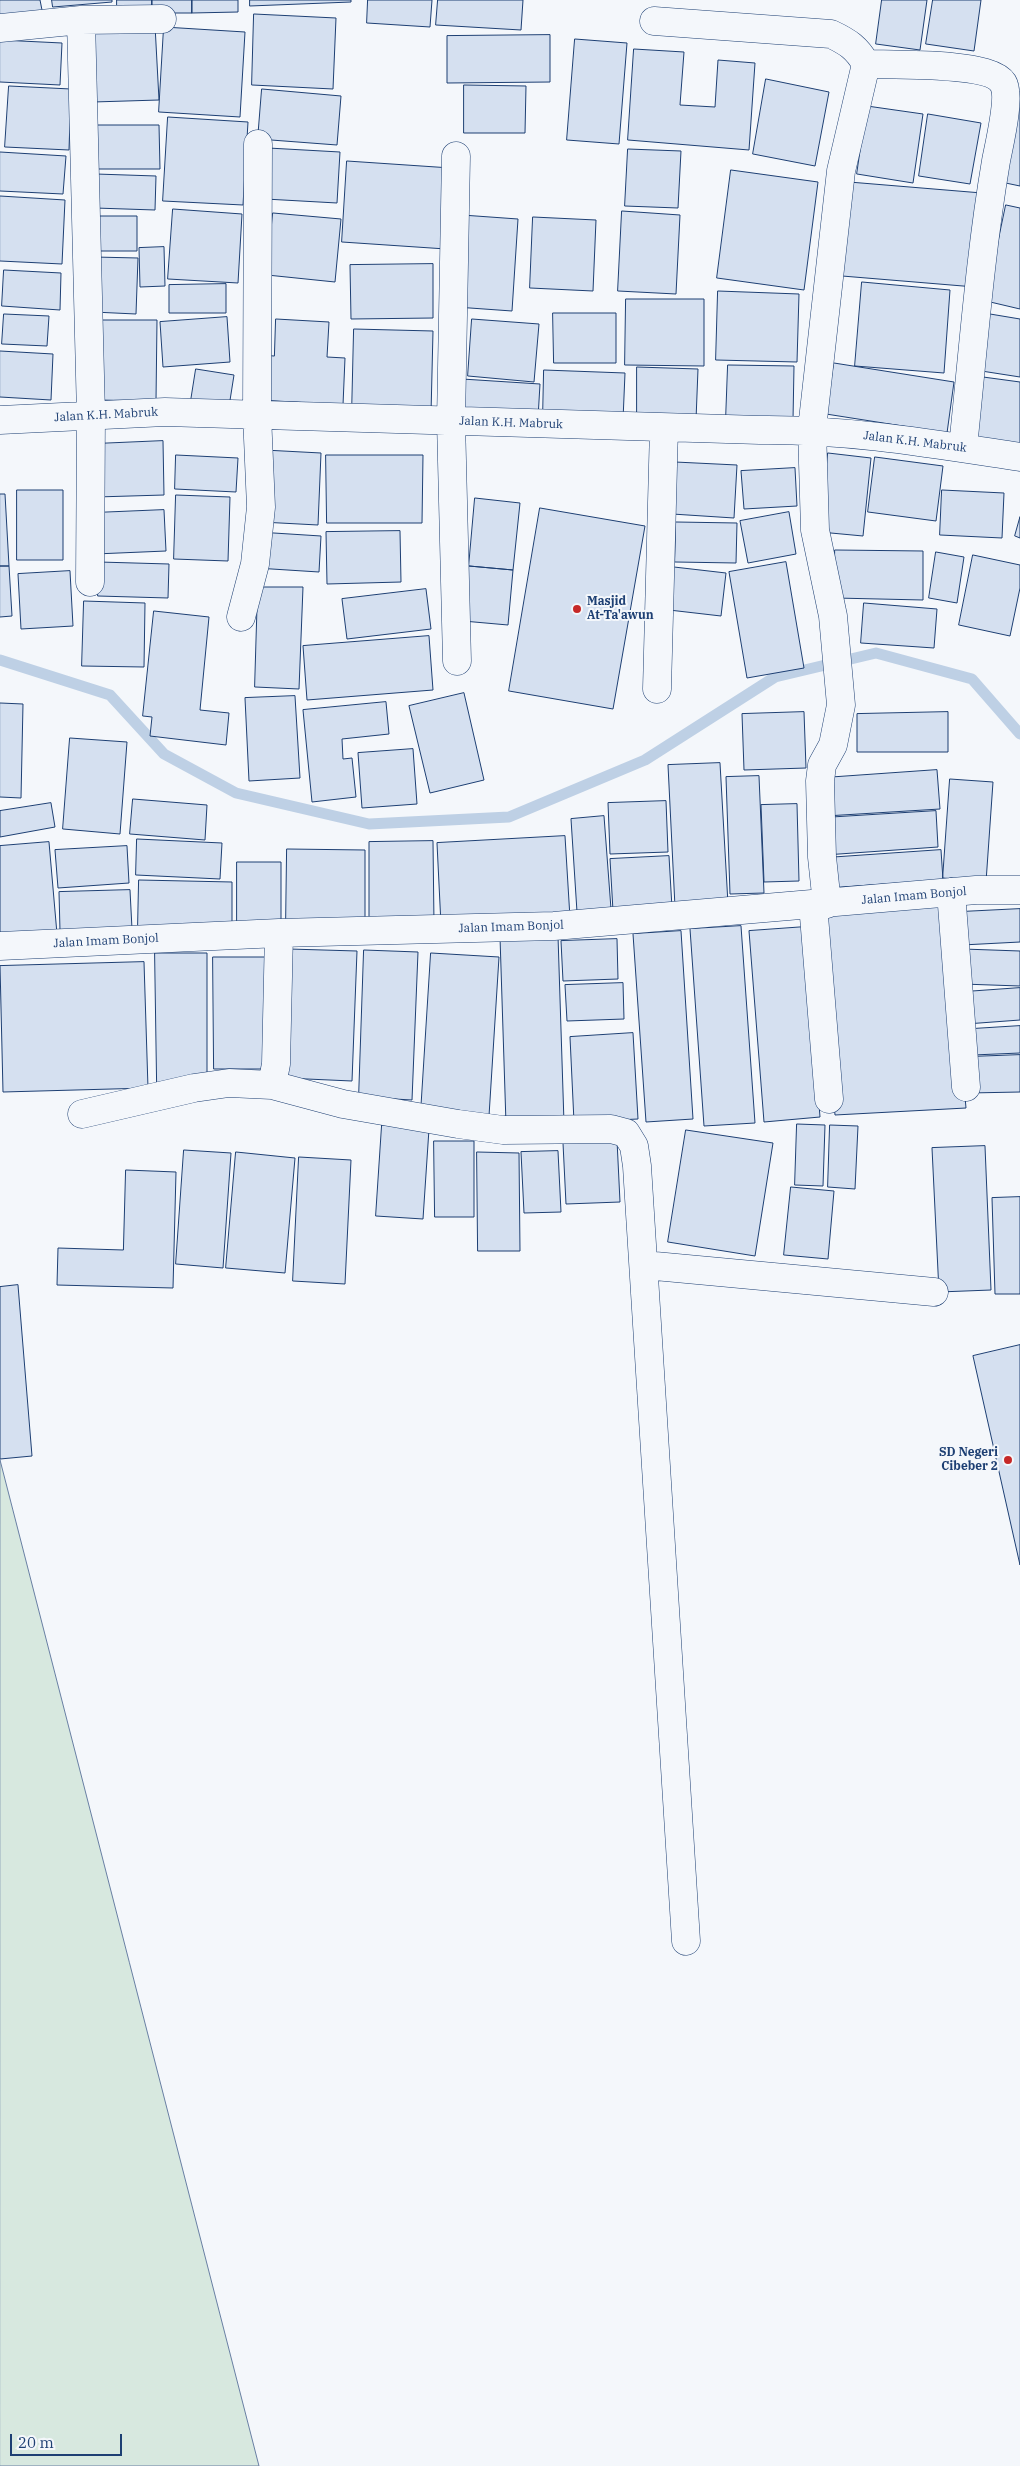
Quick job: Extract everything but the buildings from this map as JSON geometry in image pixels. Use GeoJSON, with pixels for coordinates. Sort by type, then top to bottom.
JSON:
{"type":"FeatureCollection","features":[{"type":"Feature","properties":{"kind":"street"},"geometry":{"type":"LineString","coordinates":[[0,28],[81,20],[162,19]]}},
{"type":"Feature","properties":{"kind":"street"},"geometry":{"type":"LineString","coordinates":[[81,20],[91,415],[90,582]]}},
{"type":"Feature","properties":{"kind":"street"},"geometry":{"type":"LineString","coordinates":[[654,21],[831,34],[848,42],[857,49],[866,64],[841,171],[812,429],[815,530],[833,616],[841,705],[833,745],[822,765],[820,781],[822,857],[820,904],[829,1099]]}},
{"type":"Feature","properties":{"kind":"street"},"geometry":{"type":"LineString","coordinates":[[866,64],[972,68],[995,75],[1003,83],[1005,91],[987,213],[962,447]]}},
{"type":"Feature","properties":{"kind":"street"},"geometry":{"type":"LineString","coordinates":[[241,617],[255,564],[261,507],[257,415],[258,144]]}},
{"type":"Feature","properties":{"kind":"street"},"geometry":{"type":"LineString","coordinates":[[456,156],[450,421],[457,661]]}},
{"type":"Feature","properties":{"kind":"street","name":"Jalan K.H. Mabruk"},"geometry":{"type":"LineString","coordinates":[[0,420],[165,412],[664,428],[812,429],[962,447],[1020,457]]}},
{"type":"Feature","properties":{"kind":"street"},"geometry":{"type":"LineString","coordinates":[[657,689],[664,428]]}},
{"type":"Feature","properties":{"kind":"street","name":"Jalan Imam Bonjol"},"geometry":{"type":"LineString","coordinates":[[0,946],[279,933],[554,926],[951,892],[1020,890]]}},
{"type":"Feature","properties":{"kind":"street"},"geometry":{"type":"LineString","coordinates":[[951,892],[966,1087]]}},
{"type":"Feature","properties":{"kind":"street"},"geometry":{"type":"LineString","coordinates":[[272,1085],[276,1064],[279,933]]}},
{"type":"Feature","properties":{"kind":"street"},"geometry":{"type":"LineString","coordinates":[[82,1114],[194,1088],[228,1083],[272,1085],[343,1104],[503,1130],[611,1129],[626,1133],[634,1146],[638,1166],[686,1941]]}},
{"type":"Feature","properties":{"kind":"street"},"geometry":{"type":"LineString","coordinates":[[644,1265],[934,1292]]}},
{"type":"Feature","properties":{"kind":"shaded area"},"geometry":{"type":"Polygon","coordinates":[[[0,1460],[259,2466],[0,2466],[0,1460]]]}},
{"type":"Feature","properties":{"kind":"waterway"},"geometry":{"type":"LineString","coordinates":[[0,660],[110,695],[164,754],[236,793],[369,824],[509,817],[645,760],[775,677],[876,653],[972,679],[1020,734]]}},
{"type":"Feature","properties":{"kind":"place","name":"Masjid At-Ta'awun"},"geometry":{"type":"Point","coordinates":[577,609]}},
{"type":"Feature","properties":{"kind":"place","name":"SD Negeri Cibeber 2"},"geometry":{"type":"Point","coordinates":[1008,1460]}}]}
